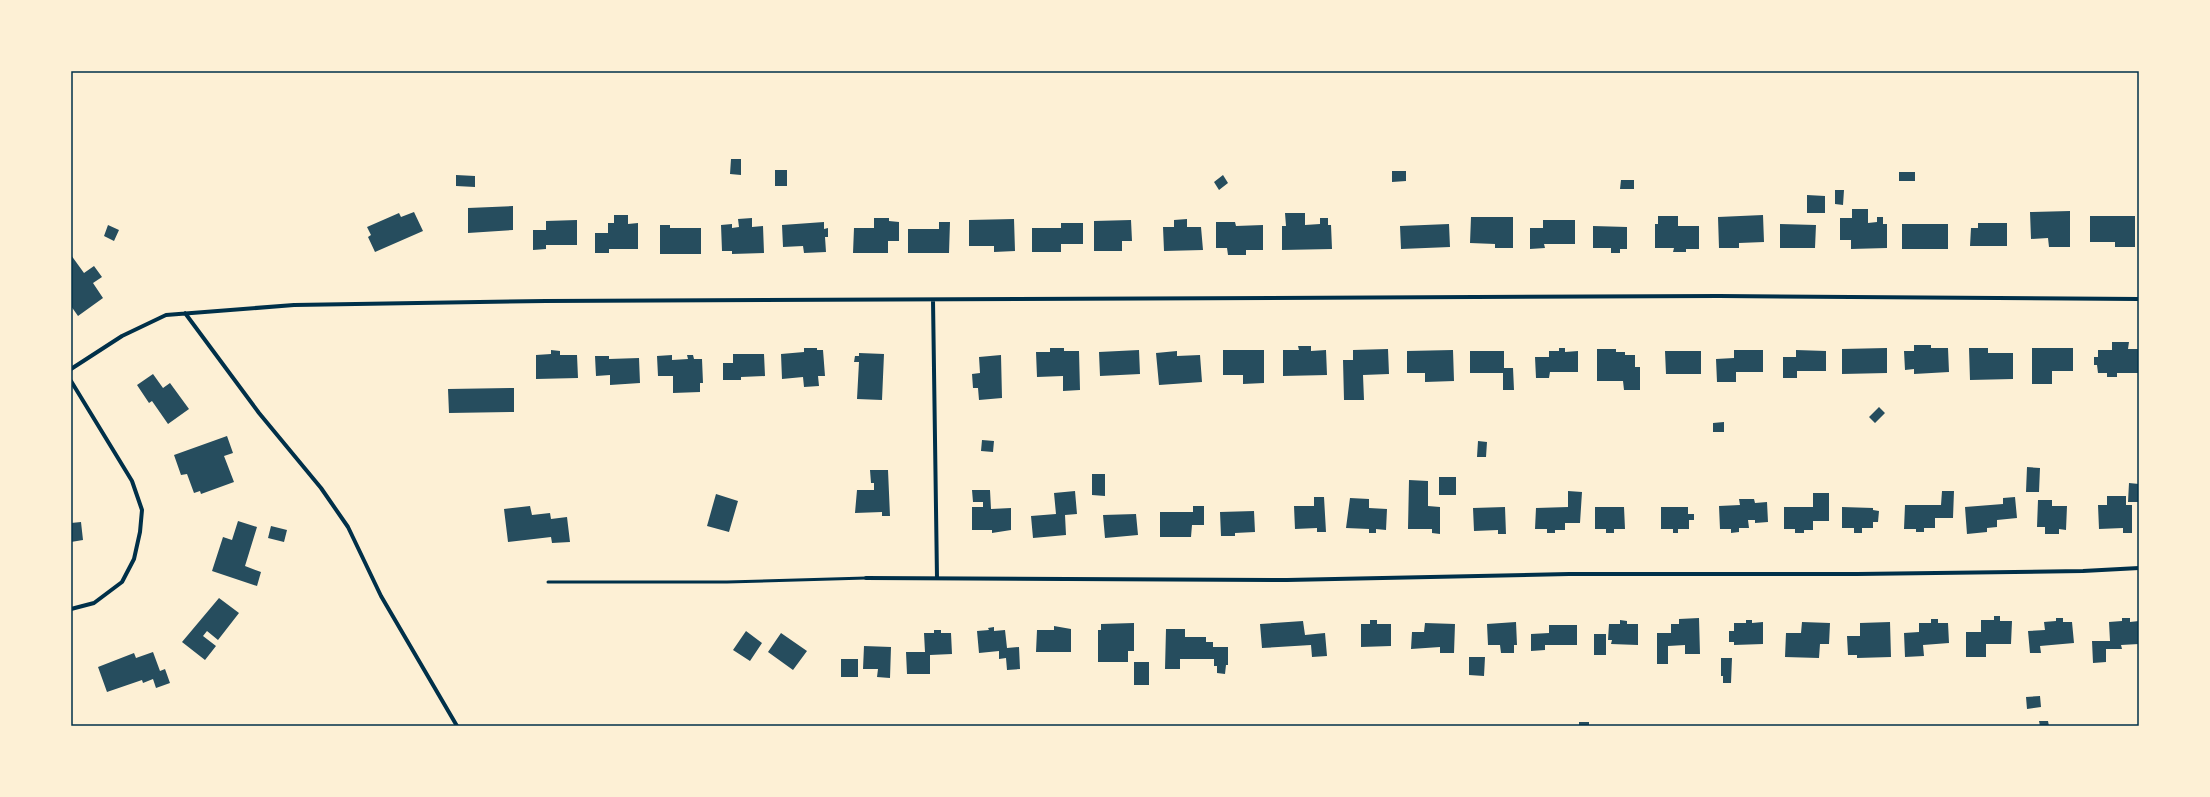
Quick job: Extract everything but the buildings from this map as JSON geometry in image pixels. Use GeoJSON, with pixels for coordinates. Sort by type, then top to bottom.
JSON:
{"type":"FeatureCollection","features":[{"type":"Feature","properties":{"kind":"street"},"geometry":{"type":"LineString","coordinates":[[71,370],[122,336],[166,314],[294,305],[1711,296],[2139,299]]}},
{"type":"Feature","properties":{"kind":"street"},"geometry":{"type":"LineString","coordinates":[[933,300],[937,578]]}},
{"type":"Feature","properties":{"kind":"street"},"geometry":{"type":"LineString","coordinates":[[185,313],[259,412],[320,488],[348,527],[381,596],[457,726]]}},
{"type":"Feature","properties":{"kind":"street"},"geometry":{"type":"LineString","coordinates":[[71,381],[132,481],[142,510],[140,532],[134,559],[122,582],[94,603],[71,609]]}},
{"type":"Feature","properties":{"kind":"street"},"geometry":{"type":"LineString","coordinates":[[866,578],[1287,580],[1569,574],[2083,572],[2139,568]]}},
{"type":"Feature","properties":{"kind":"lane"},"geometry":{"type":"LineString","coordinates":[[548,582],[727,582],[866,578]]}}]}
